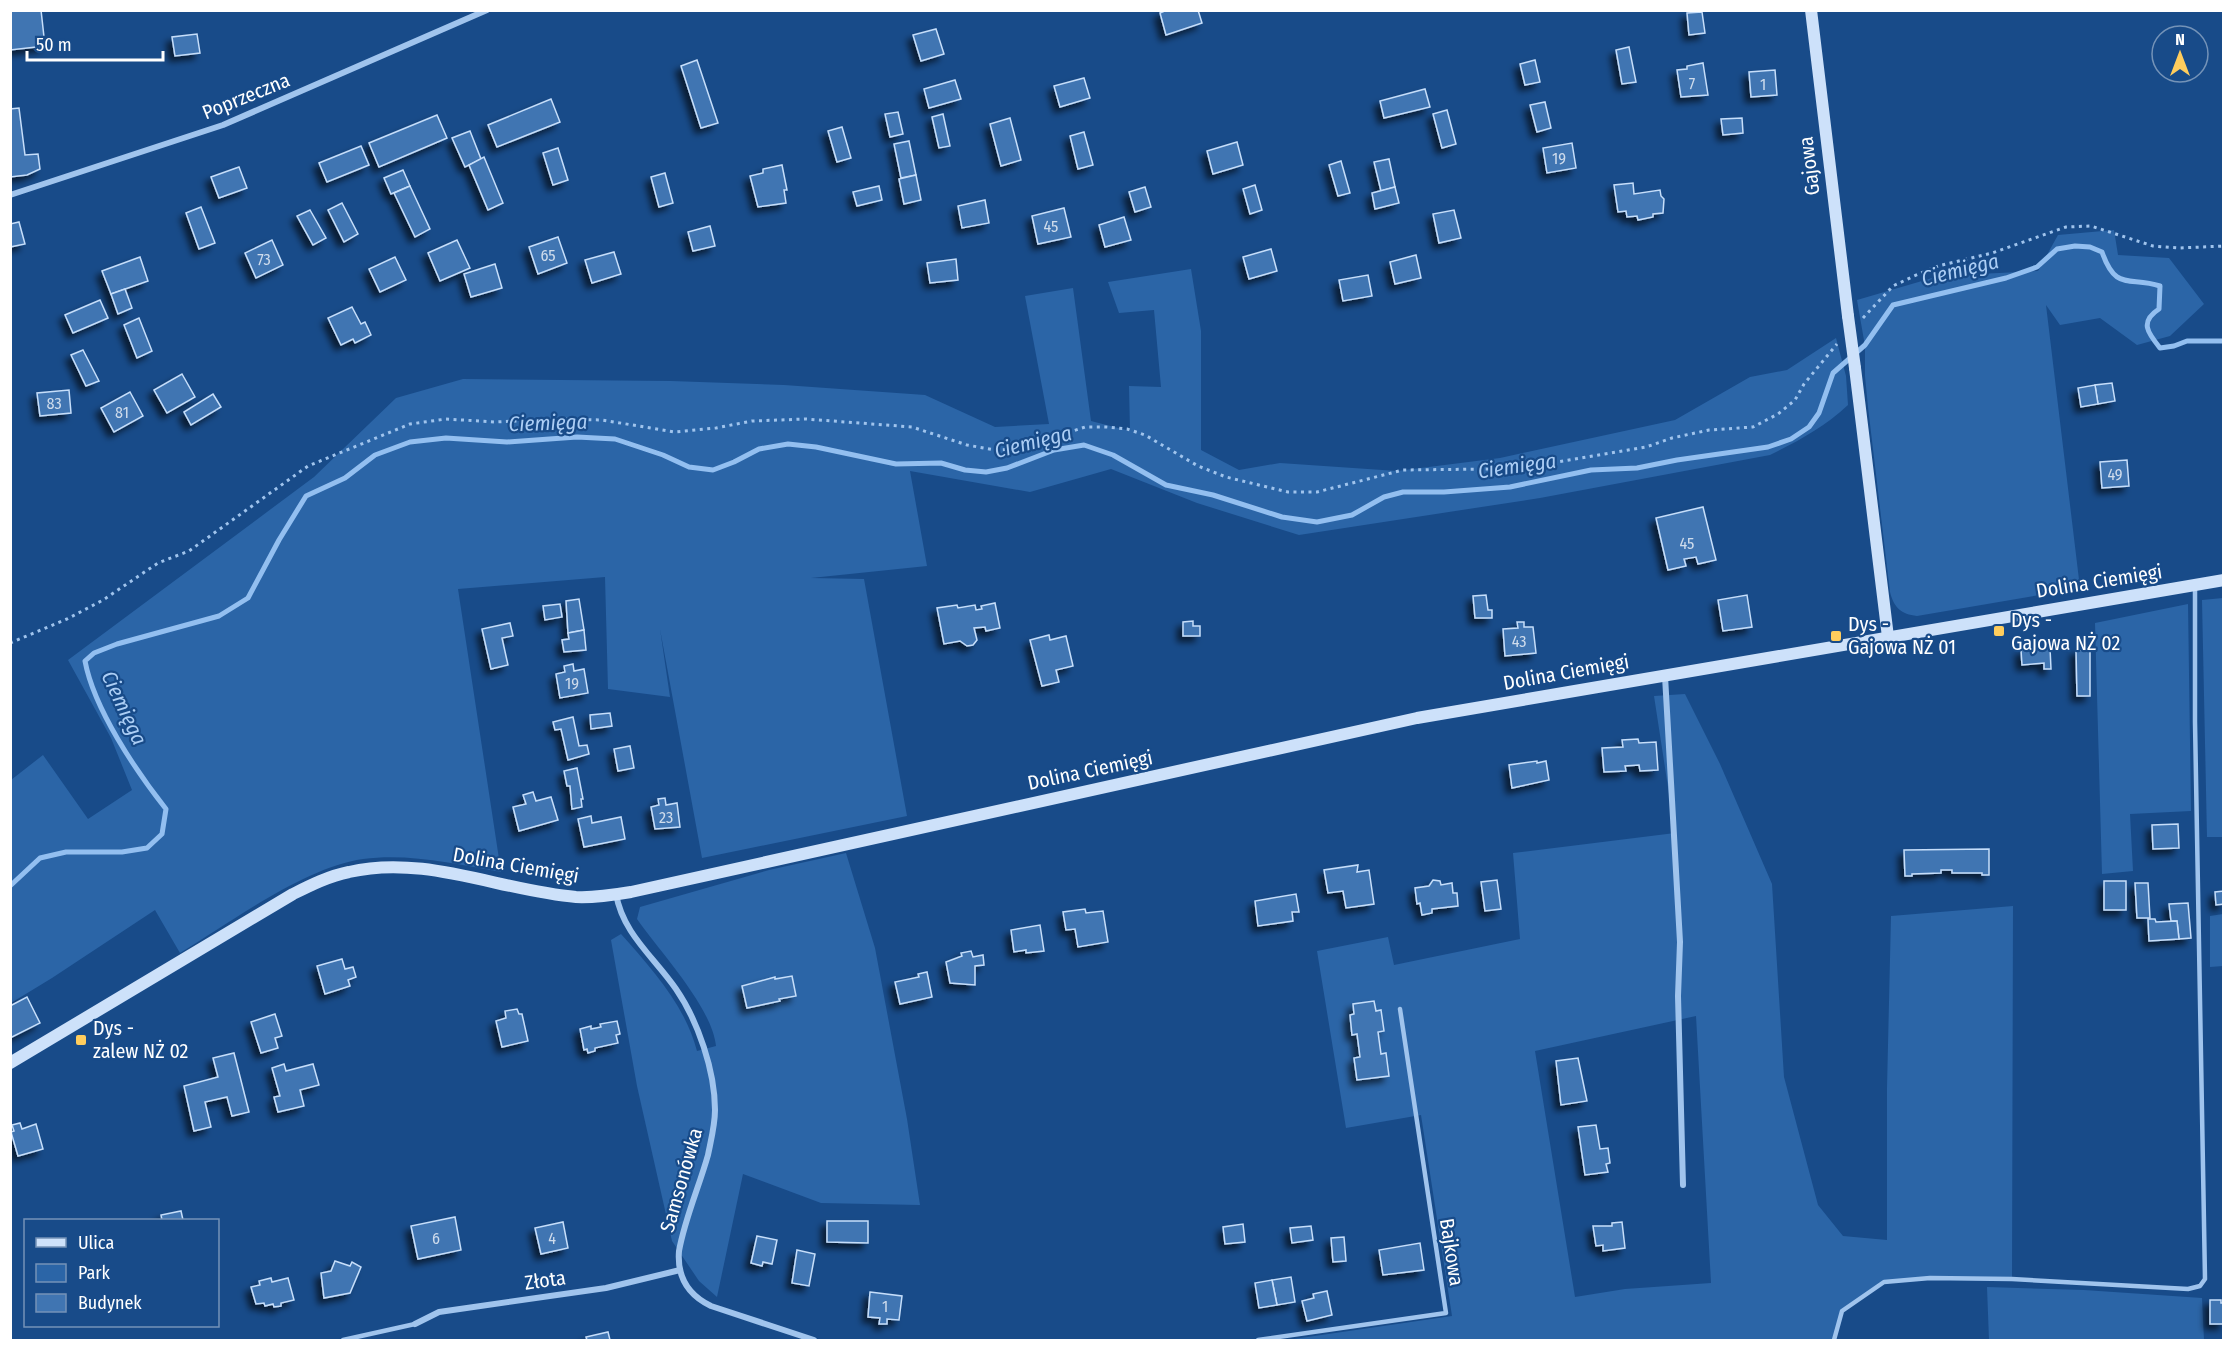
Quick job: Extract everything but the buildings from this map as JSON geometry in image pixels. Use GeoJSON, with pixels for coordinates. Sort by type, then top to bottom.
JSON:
{"type":"FeatureCollection","features":[{"type":"Feature","properties":{"kind":"street","name":"Poprzeczna"},"geometry":{"type":"LineString","coordinates":[[10,195],[223,124],[487,10]]}},
{"type":"Feature","properties":{"kind":"street","name":"Gajowa"},"geometry":{"type":"LineString","coordinates":[[1811,10],[1854,319],[1855,368],[1888,637]]}},
{"type":"Feature","properties":{"kind":"street","name":"Dolina Ciemięgi"},"geometry":{"type":"LineString","coordinates":[[10,1063],[293,894],[349,872],[386,868],[420,869],[568,896],[616,894],[1417,718],[1888,637],[2059,613],[2223,580]]}},
{"type":"Feature","properties":{"kind":"street"},"geometry":{"type":"LineString","coordinates":[[1665,674],[1680,942],[1678,996],[1683,1185]]}},
{"type":"Feature","properties":{"kind":"street","name":"Samsonówka"},"geometry":{"type":"LineString","coordinates":[[616,894],[624,922],[671,982],[693,1018],[705,1052],[714,1094],[715,1111],[711,1142],[680,1243],[678,1257],[680,1270]]}},
{"type":"Feature","properties":{"kind":"street"},"geometry":{"type":"LineString","coordinates":[[680,1270],[687,1288],[703,1302],[814,1341]]}},
{"type":"Feature","properties":{"kind":"street","name":"Złota"},"geometry":{"type":"LineString","coordinates":[[415,1324],[439,1312],[606,1288],[680,1270]]}},
{"type":"Feature","properties":{"kind":"lane"},"geometry":{"type":"LineString","coordinates":[[1834,1341],[1842,1311],[1884,1282],[1930,1278],[2012,1279],[2188,1289],[2200,1287],[2205,1279],[2194,722],[2196,585]]}},
{"type":"Feature","properties":{"kind":"lane","name":"Bajkowa"},"geometry":{"type":"LineString","coordinates":[[1258,1341],[1446,1312],[1400,1009]]}},
{"type":"Feature","properties":{"kind":"lane"},"geometry":{"type":"LineString","coordinates":[[343,1341],[415,1324]]}},
{"type":"Feature","properties":{"kind":"path"},"geometry":{"type":"LineString","coordinates":[[1854,319],[1893,286],[1914,276],[1938,266],[1992,253],[2066,227],[2091,226],[2153,246],[2179,248],[2223,246]]}},
{"type":"Feature","properties":{"kind":"path"},"geometry":{"type":"LineString","coordinates":[[10,643],[76,614],[103,600],[159,563],[189,551],[309,466],[410,424],[446,419],[495,422],[602,420],[675,432],[716,428],[752,421],[806,419],[912,426],[966,445],[994,450],[1018,449],[1085,427],[1106,427],[1127,429],[1145,435],[1198,466],[1244,482],[1288,492],[1317,492],[1403,470],[1488,470],[1528,467],[1646,447],[1672,438],[1708,430],[1753,426],[1778,414],[1795,400],[1826,354],[1843,338]]}},
{"type":"Feature","properties":{"kind":"green space"},"geometry":{"type":"Polygon","coordinates":[[[2114,230],[2118,255],[2169,258],[2204,304],[2170,336],[2137,345],[2100,318],[2060,325],[2046,305],[2080,588],[1917,616],[1902,612],[1896,606],[1890,592],[1868,407],[1865,346],[1857,300],[1939,276],[2038,271],[2058,235],[2114,230]]]}},
{"type":"Feature","properties":{"kind":"green space"},"geometry":{"type":"Polygon","coordinates":[[[1191,269],[1201,331],[1201,450],[1239,470],[1280,463],[1397,471],[1500,458],[1675,420],[1750,377],[1787,370],[1836,338],[1846,376],[1848,405],[1811,433],[1770,455],[1540,498],[1299,535],[1197,503],[1111,469],[1030,492],[910,471],[927,566],[811,578],[864,579],[907,816],[702,858],[660,629],[670,697],[608,689],[605,577],[458,589],[501,872],[432,860],[398,857],[363,859],[341,864],[293,884],[269,897],[180,953],[155,910],[11,1003],[11,780],[43,755],[88,819],[132,790],[111,738],[68,660],[314,477],[396,398],[463,379],[671,381],[784,385],[925,395],[995,427],[1049,424],[1025,296],[1073,288],[1091,421],[1130,431],[1129,386],[1161,387],[1154,310],[1119,313],[1108,282],[1191,269]]]}},
{"type":"Feature","properties":{"kind":"green space"},"geometry":{"type":"Polygon","coordinates":[[[2223,598],[2223,837],[2207,837],[2202,600],[2223,598]]]}},
{"type":"Feature","properties":{"kind":"green space"},"geometry":{"type":"Polygon","coordinates":[[[2188,604],[2191,811],[2130,814],[2133,871],[2102,874],[2095,623],[2188,604]]]}},
{"type":"Feature","properties":{"kind":"green space"},"geometry":{"type":"Polygon","coordinates":[[[1685,694],[1720,764],[1772,884],[1784,1077],[1818,1205],[1843,1236],[1887,1240],[1887,1088],[1891,916],[2013,906],[2012,1279],[1930,1278],[1884,1282],[1842,1311],[1834,1340],[1287,1340],[1452,1316],[1421,1115],[1346,1128],[1317,951],[1388,937],[1394,965],[1520,939],[1513,853],[1675,833],[1654,696],[1685,694]],[[1696,1016],[1535,1051],[1575,1297],[1625,1289],[1711,1283],[1696,1016]]]}},
{"type":"Feature","properties":{"kind":"green space"},"geometry":{"type":"Polygon","coordinates":[[[846,853],[875,948],[907,1119],[920,1205],[821,1203],[743,1174],[717,1297],[699,1281],[672,1241],[637,1086],[611,940],[621,934],[656,974],[684,1018],[697,1051],[716,1046],[705,1014],[695,997],[637,919],[640,907],[769,870],[846,853]]]}},
{"type":"Feature","properties":{"kind":"green space"},"geometry":{"type":"Polygon","coordinates":[[[2223,914],[2223,966],[2210,967],[2210,916],[2223,914]]]}},
{"type":"Feature","properties":{"kind":"green space"},"geometry":{"type":"Polygon","coordinates":[[[1987,1287],[2084,1290],[2202,1298],[2204,1340],[1989,1340],[1987,1287]]]}},
{"type":"Feature","properties":{"kind":"waterway","name":"Ciemięga"},"geometry":{"type":"LineString","coordinates":[[10,886],[40,858],[66,852],[122,852],[147,848],[162,834],[166,809],[142,777],[107,719],[97,699],[85,661],[94,653],[117,644],[219,616],[248,598],[306,496],[345,478],[375,455],[410,442],[446,438],[507,442],[577,437],[615,439],[663,455],[689,467],[713,470],[759,449],[788,444],[816,447],[896,464],[941,463],[965,470],[986,472],[1007,468],[1054,450],[1084,445],[1113,455],[1166,485],[1213,495],[1282,517],[1317,522],[1352,515],[1384,497],[1403,492],[1444,492],[1510,487],[1591,470],[1637,468],[1768,447],[1791,439],[1809,427],[1819,413],[1833,373],[1865,345],[1893,305],[2006,278],[2037,267],[2057,249],[2075,246],[2090,247],[2102,252],[2107,265],[2118,278],[2160,286],[2159,309],[2147,323],[2149,332],[2160,348],[2187,341],[2224,341]]}},
{"type":"Feature","properties":{"kind":"place","name":"Dys - Gajowa NŻ 02"},"geometry":{"type":"Point","coordinates":[1999,631]}},
{"type":"Feature","properties":{"kind":"place","name":"Dys - Gajowa NŻ 01"},"geometry":{"type":"Point","coordinates":[1836,636]}},
{"type":"Feature","properties":{"kind":"place","name":"Dys - zalew NŻ 02"},"geometry":{"type":"Point","coordinates":[81,1040]}}]}
